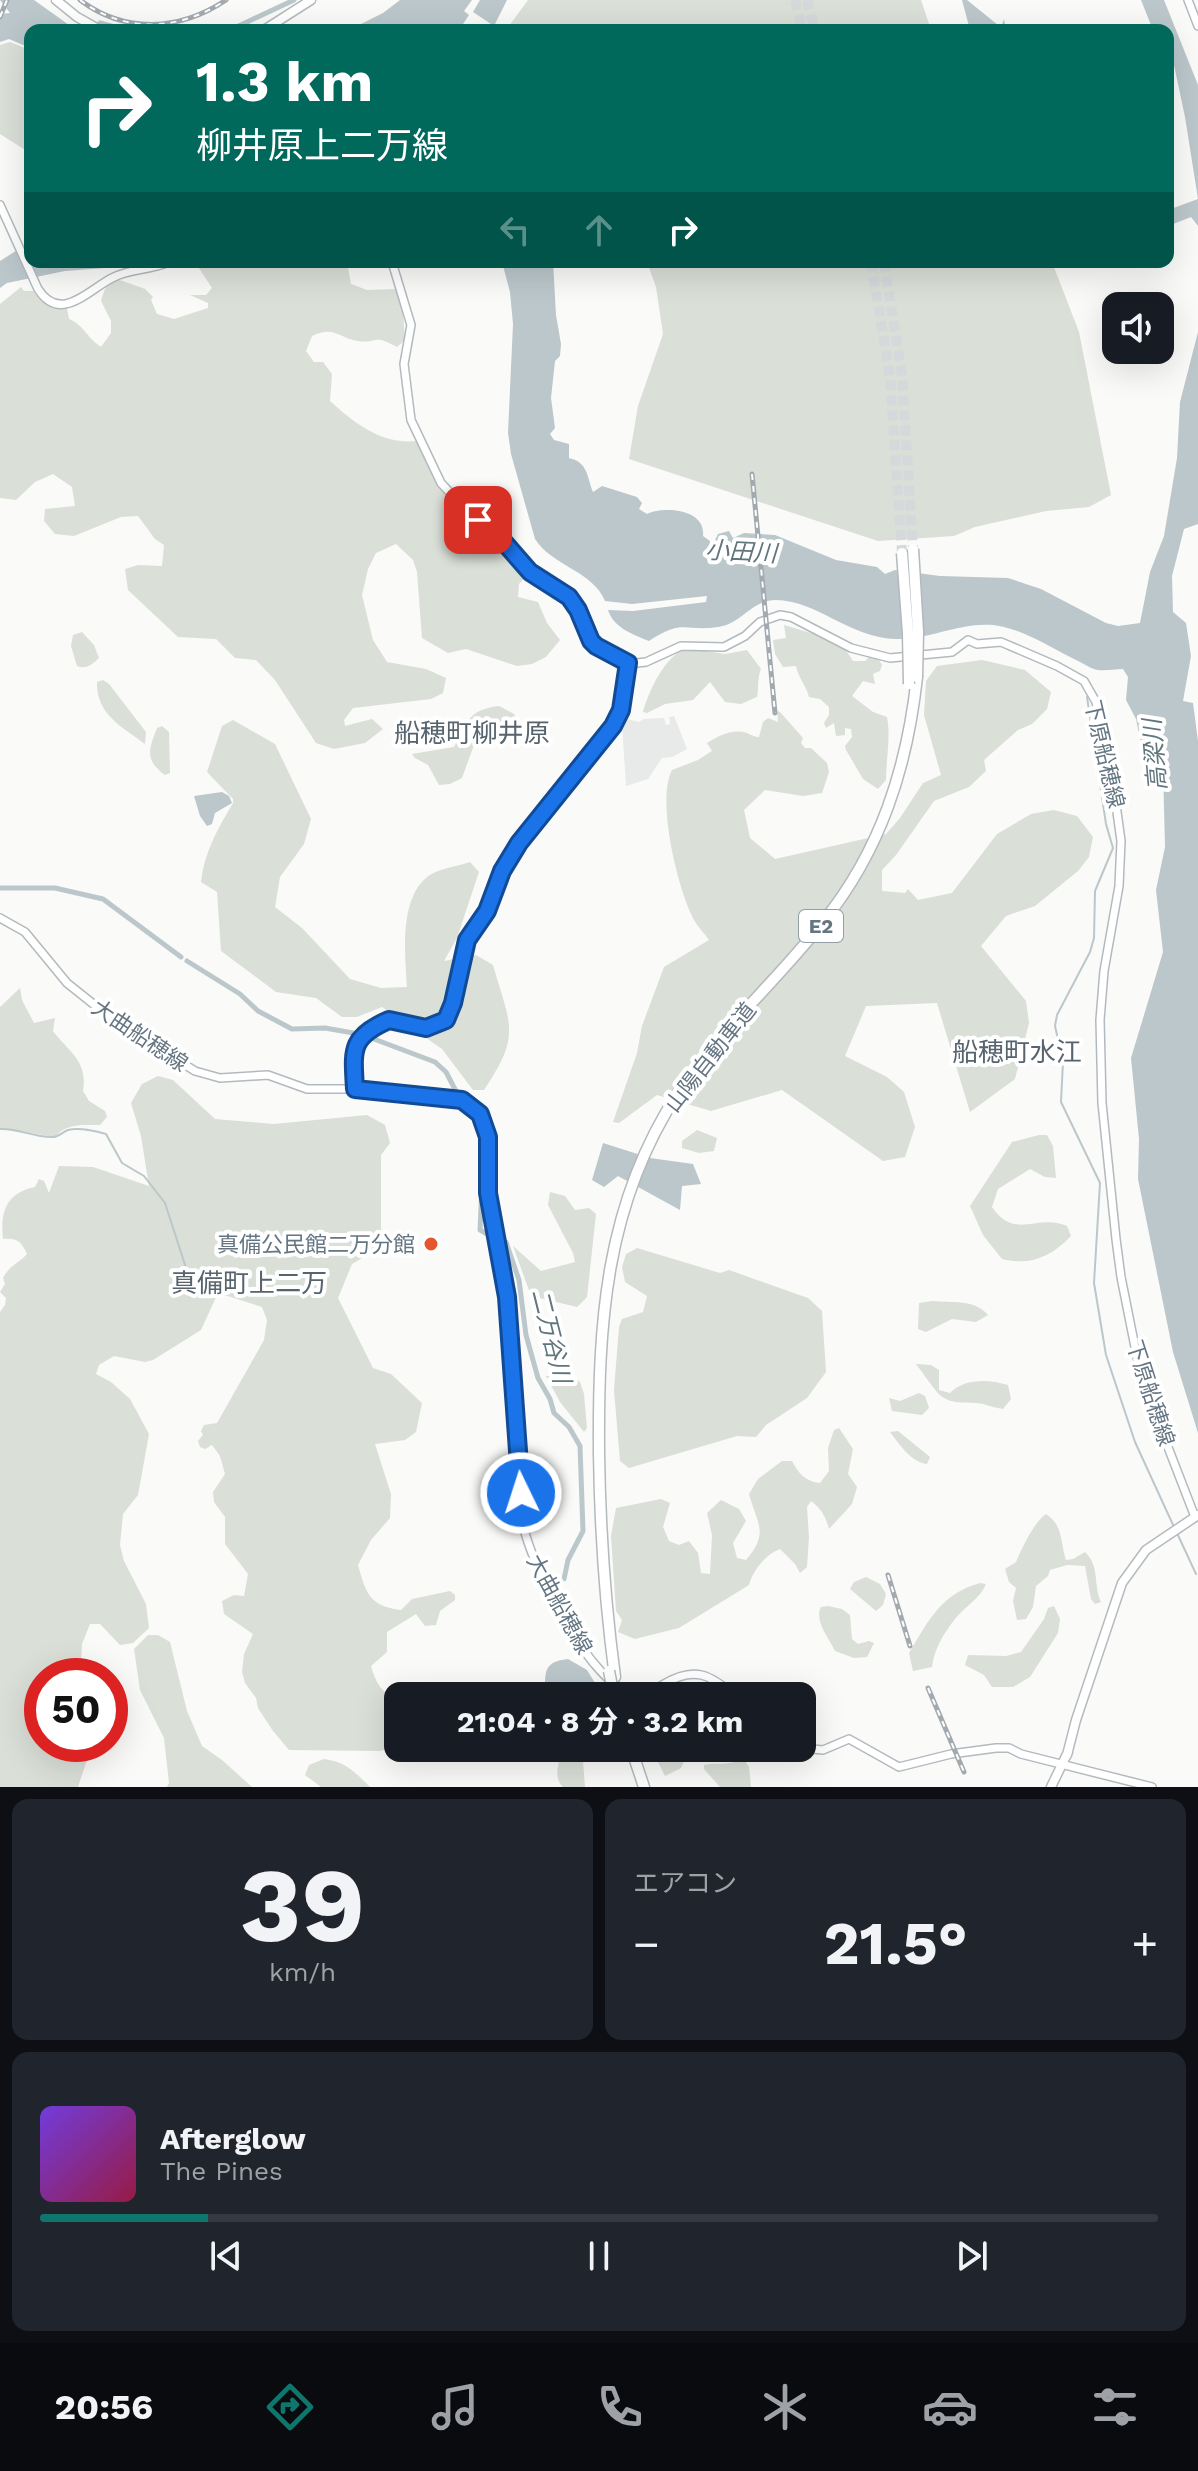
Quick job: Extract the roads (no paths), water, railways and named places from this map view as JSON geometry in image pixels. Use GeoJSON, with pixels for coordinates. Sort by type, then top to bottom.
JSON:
{"type":"FeatureCollection","features":[{"type":"Feature","properties":{"kind":"highway","name":"山陽自動車道"},"geometry":{"type":"LineString","coordinates":[[614,1682],[603,1562],[599,1393],[607,1275],[625,1195],[673,1091],[819,918],[859,860],[892,785],[905,729],[918,632],[913,549]]}},
{"type":"Feature","properties":{"kind":"highway","name":"山陽自動車道"},"geometry":{"type":"LineString","coordinates":[[902,553],[913,680]]}},
{"type":"Feature","properties":{"kind":"highway"},"geometry":{"type":"LineString","coordinates":[[633,1762],[641,1787]]}},
{"type":"Feature","properties":{"kind":"main road"},"geometry":{"type":"LineString","coordinates":[[56,0],[89,24]]}},
{"type":"Feature","properties":{"kind":"main road"},"geometry":{"type":"LineString","coordinates":[[273,24],[311,0]]}},
{"type":"Feature","properties":{"kind":"main road"},"geometry":{"type":"LineString","coordinates":[[1188,0],[1198,26]]}},
{"type":"Feature","properties":{"kind":"main road"},"geometry":{"type":"LineString","coordinates":[[0,205],[24,256]]}},
{"type":"Feature","properties":{"kind":"main road"},"geometry":{"type":"LineString","coordinates":[[29,268],[42,295],[56,304],[67,304],[99,288],[111,278],[147,268]]}},
{"type":"Feature","properties":{"kind":"main road"},"geometry":{"type":"LineString","coordinates":[[355,1089],[354,1050],[363,1034],[394,1019],[418,1027],[433,1027],[450,1014],[467,940],[487,911],[505,864],[613,726],[621,710],[628,663],[596,646],[569,597],[530,572],[503,541],[468,512],[441,483],[411,420],[404,364],[411,325],[394,268]]}},
{"type":"Feature","properties":{"kind":"main road","name":"下原船穂線"},"geometry":{"type":"LineString","coordinates":[[628,663],[646,662],[681,646],[724,647],[745,636],[760,622],[780,615],[791,617],[851,648],[890,658],[952,652],[968,640],[977,644],[1001,642],[1068,671],[1090,689],[1106,743],[1121,841],[1119,886],[1104,971],[1100,1020],[1102,1103],[1116,1239],[1137,1357],[1154,1411],[1196,1518]]}},
{"type":"Feature","properties":{"kind":"main road","name":"大曲船穂線"},"geometry":{"type":"LineString","coordinates":[[0,918],[25,932],[67,983],[112,1019],[195,1071],[220,1078],[268,1075],[307,1089],[355,1089],[462,1100],[477,1110],[486,1125],[488,1193],[507,1297],[525,1536],[534,1561],[579,1646],[599,1669],[616,1682]]}},
{"type":"Feature","properties":{"kind":"main road"},"geometry":{"type":"LineString","coordinates":[[1051,1787],[1067,1755],[1122,1583],[1135,1562],[1155,1542],[1196,1518]]}},
{"type":"Feature","properties":{"kind":"main road","name":"大曲船穂線"},"geometry":{"type":"LineString","coordinates":[[667,1682],[691,1673],[714,1682]]}},
{"type":"Feature","properties":{"kind":"main road"},"geometry":{"type":"LineString","coordinates":[[816,1749],[823,1750],[852,1740],[882,1760],[905,1768],[951,1754],[1009,1748],[1152,1787]]}},
{"type":"Feature","properties":{"kind":"water"},"geometry":{"type":"Polygon","coordinates":[[[0,0],[34,0],[68,24],[24,24],[24,45],[9,39],[0,42],[0,14],[10,13],[0,0]]]}},
{"type":"Feature","properties":{"kind":"water"},"geometry":{"type":"Polygon","coordinates":[[[400,0],[472,0],[464,11],[469,15],[463,24],[361,24],[400,0]]]}},
{"type":"Feature","properties":{"kind":"water"},"geometry":{"type":"Polygon","coordinates":[[[480,0],[507,0],[495,24],[473,12],[480,0]]]}},
{"type":"Feature","properties":{"kind":"water"},"geometry":{"type":"Polygon","coordinates":[[[962,0],[967,0],[997,24],[968,24],[962,0]]]}},
{"type":"Feature","properties":{"kind":"water"},"geometry":{"type":"Polygon","coordinates":[[[1141,0],[1164,0],[1174,24],[1151,24],[1141,0]]]}},
{"type":"Feature","properties":{"kind":"water"},"geometry":{"type":"Polygon","coordinates":[[[1174,25],[1198,85],[1198,199],[1174,65],[1174,25]]]}},
{"type":"Feature","properties":{"kind":"water"},"geometry":{"type":"Polygon","coordinates":[[[1198,199],[1198,226],[1191,217],[1174,224],[1174,208],[1198,199]]]}},
{"type":"Feature","properties":{"kind":"water"},"geometry":{"type":"Polygon","coordinates":[[[24,246],[24,268],[105,268],[65,271],[7,283],[0,288],[0,261],[24,246]]]}},
{"type":"Feature","properties":{"kind":"water"},"geometry":{"type":"Polygon","coordinates":[[[504,268],[553,268],[561,344],[560,356],[555,361],[551,398],[555,428],[550,434],[554,440],[569,444],[569,458],[583,467],[593,492],[602,486],[637,497],[642,503],[639,509],[647,514],[673,510],[691,515],[702,527],[703,536],[710,541],[709,553],[718,534],[729,531],[733,538],[744,533],[775,535],[836,560],[877,567],[885,574],[895,570],[940,576],[1008,578],[1041,589],[1106,623],[1118,626],[1140,623],[1150,572],[1164,536],[1177,458],[1180,402],[1198,332],[1198,524],[1184,529],[1172,576],[1173,612],[1186,623],[1191,656],[1183,701],[1193,703],[1198,741],[1198,1433],[1173,1352],[1138,1179],[1139,1139],[1131,1058],[1163,952],[1156,890],[1165,847],[1163,768],[1141,743],[1136,719],[1126,700],[1128,677],[1123,669],[1095,669],[1032,637],[1004,627],[977,625],[910,638],[879,637],[805,606],[776,600],[760,604],[726,625],[677,628],[649,641],[624,630],[608,610],[633,611],[706,602],[707,596],[632,604],[605,601],[591,582],[551,556],[535,539],[508,433],[513,324],[504,268]]]}},
{"type":"Feature","properties":{"kind":"water"},"geometry":{"type":"Polygon","coordinates":[[[222,792],[229,796],[232,803],[215,813],[212,824],[207,826],[200,816],[194,796],[222,792]]]}},
{"type":"Feature","properties":{"kind":"water"},"geometry":{"type":"Polygon","coordinates":[[[603,1143],[650,1158],[693,1164],[701,1184],[682,1186],[680,1210],[618,1176],[604,1187],[592,1180],[603,1143]]]}},
{"type":"Feature","properties":{"kind":"water"},"geometry":{"type":"Polygon","coordinates":[[[568,1659],[587,1670],[594,1682],[545,1682],[549,1666],[568,1659]]]}},
{"type":"Feature","properties":{"kind":"waterway"},"geometry":{"type":"LineString","coordinates":[[243,24],[294,0]]}},
{"type":"Feature","properties":{"kind":"waterway"},"geometry":{"type":"LineString","coordinates":[[1087,697],[1106,824],[1113,848],[1095,891],[1094,938],[1090,952],[1057,1015],[1055,1026],[1063,1062],[1061,1102],[1100,1183],[1094,1283],[1106,1355],[1135,1442],[1174,1527]]}},
{"type":"Feature","properties":{"kind":"waterway","name":"二万谷川"},"geometry":{"type":"LineString","coordinates":[[0,888],[55,888],[103,899],[181,957]]}},
{"type":"Feature","properties":{"kind":"waterway","name":"二万谷川"},"geometry":{"type":"LineString","coordinates":[[187,961],[240,994],[258,1011],[292,1029],[325,1028],[359,1034]]}},
{"type":"Feature","properties":{"kind":"waterway","name":"二万谷川"},"geometry":{"type":"LineString","coordinates":[[366,1036],[435,1062],[446,1072],[459,1097]]}},
{"type":"Feature","properties":{"kind":"waterway","name":"二万谷川"},"geometry":{"type":"LineString","coordinates":[[462,1106],[480,1123],[484,1142],[480,1230],[491,1236]]}},
{"type":"Feature","properties":{"kind":"waterway"},"geometry":{"type":"LineString","coordinates":[[0,1129],[51,1137],[73,1129],[106,1134],[122,1163],[144,1176],[165,1203],[187,1271]]}},
{"type":"Feature","properties":{"kind":"waterway","name":"二万谷川"},"geometry":{"type":"LineString","coordinates":[[498,1239],[506,1242],[519,1280],[526,1335],[538,1378],[554,1413],[569,1427],[580,1446],[583,1531],[568,1560],[564,1579]]}},
{"type":"Feature","properties":{"kind":"waterway"},"geometry":{"type":"LineString","coordinates":[[1177,1533],[1196,1574]]}},
{"type":"Feature","properties":{"kind":"tunnel"},"geometry":{"type":"LineString","coordinates":[[795,0],[801,24]]}},
{"type":"Feature","properties":{"kind":"tunnel"},"geometry":{"type":"LineString","coordinates":[[807,0],[813,24]]}},
{"type":"Feature","properties":{"kind":"tunnel"},"geometry":{"type":"LineString","coordinates":[[872,268],[890,377],[902,553]]}},
{"type":"Feature","properties":{"kind":"tunnel"},"geometry":{"type":"LineString","coordinates":[[885,268],[902,376],[913,549]]}},
{"type":"Feature","properties":{"kind":"railway"},"geometry":{"type":"LineString","coordinates":[[0,17],[7,0]]}},
{"type":"Feature","properties":{"kind":"railway"},"geometry":{"type":"LineString","coordinates":[[80,0],[115,19],[153,24],[190,18],[226,0]]}},
{"type":"Feature","properties":{"kind":"railway"},"geometry":{"type":"LineString","coordinates":[[752,474],[775,713]]}},
{"type":"Feature","properties":{"kind":"railway"},"geometry":{"type":"LineString","coordinates":[[888,1575],[910,1646]]}},
{"type":"Feature","properties":{"kind":"railway"},"geometry":{"type":"LineString","coordinates":[[928,1688],[964,1772]]}},
{"type":"Feature","properties":{"kind":"place","name":"真備公民館二万分館"},"geometry":{"type":"Point","coordinates":[431,1244]}},
{"type":"Feature","properties":{"kind":"district","name":"船穂町柳井原"},"geometry":{"type":"Point","coordinates":[472,733]}},
{"type":"Feature","properties":{"kind":"district","name":"船穂町水江"},"geometry":{"type":"Point","coordinates":[1017,1052]}},
{"type":"Feature","properties":{"kind":"district","name":"真備町上二万"},"geometry":{"type":"Point","coordinates":[249,1283]}},
{"type":"Feature","properties":{"kind":"water label","name":"小田川"},"geometry":{"type":"Point","coordinates":[741,552]}},
{"type":"Feature","properties":{"kind":"water label","name":"高梁川"},"geometry":{"type":"Point","coordinates":[1155,755]}}]}
